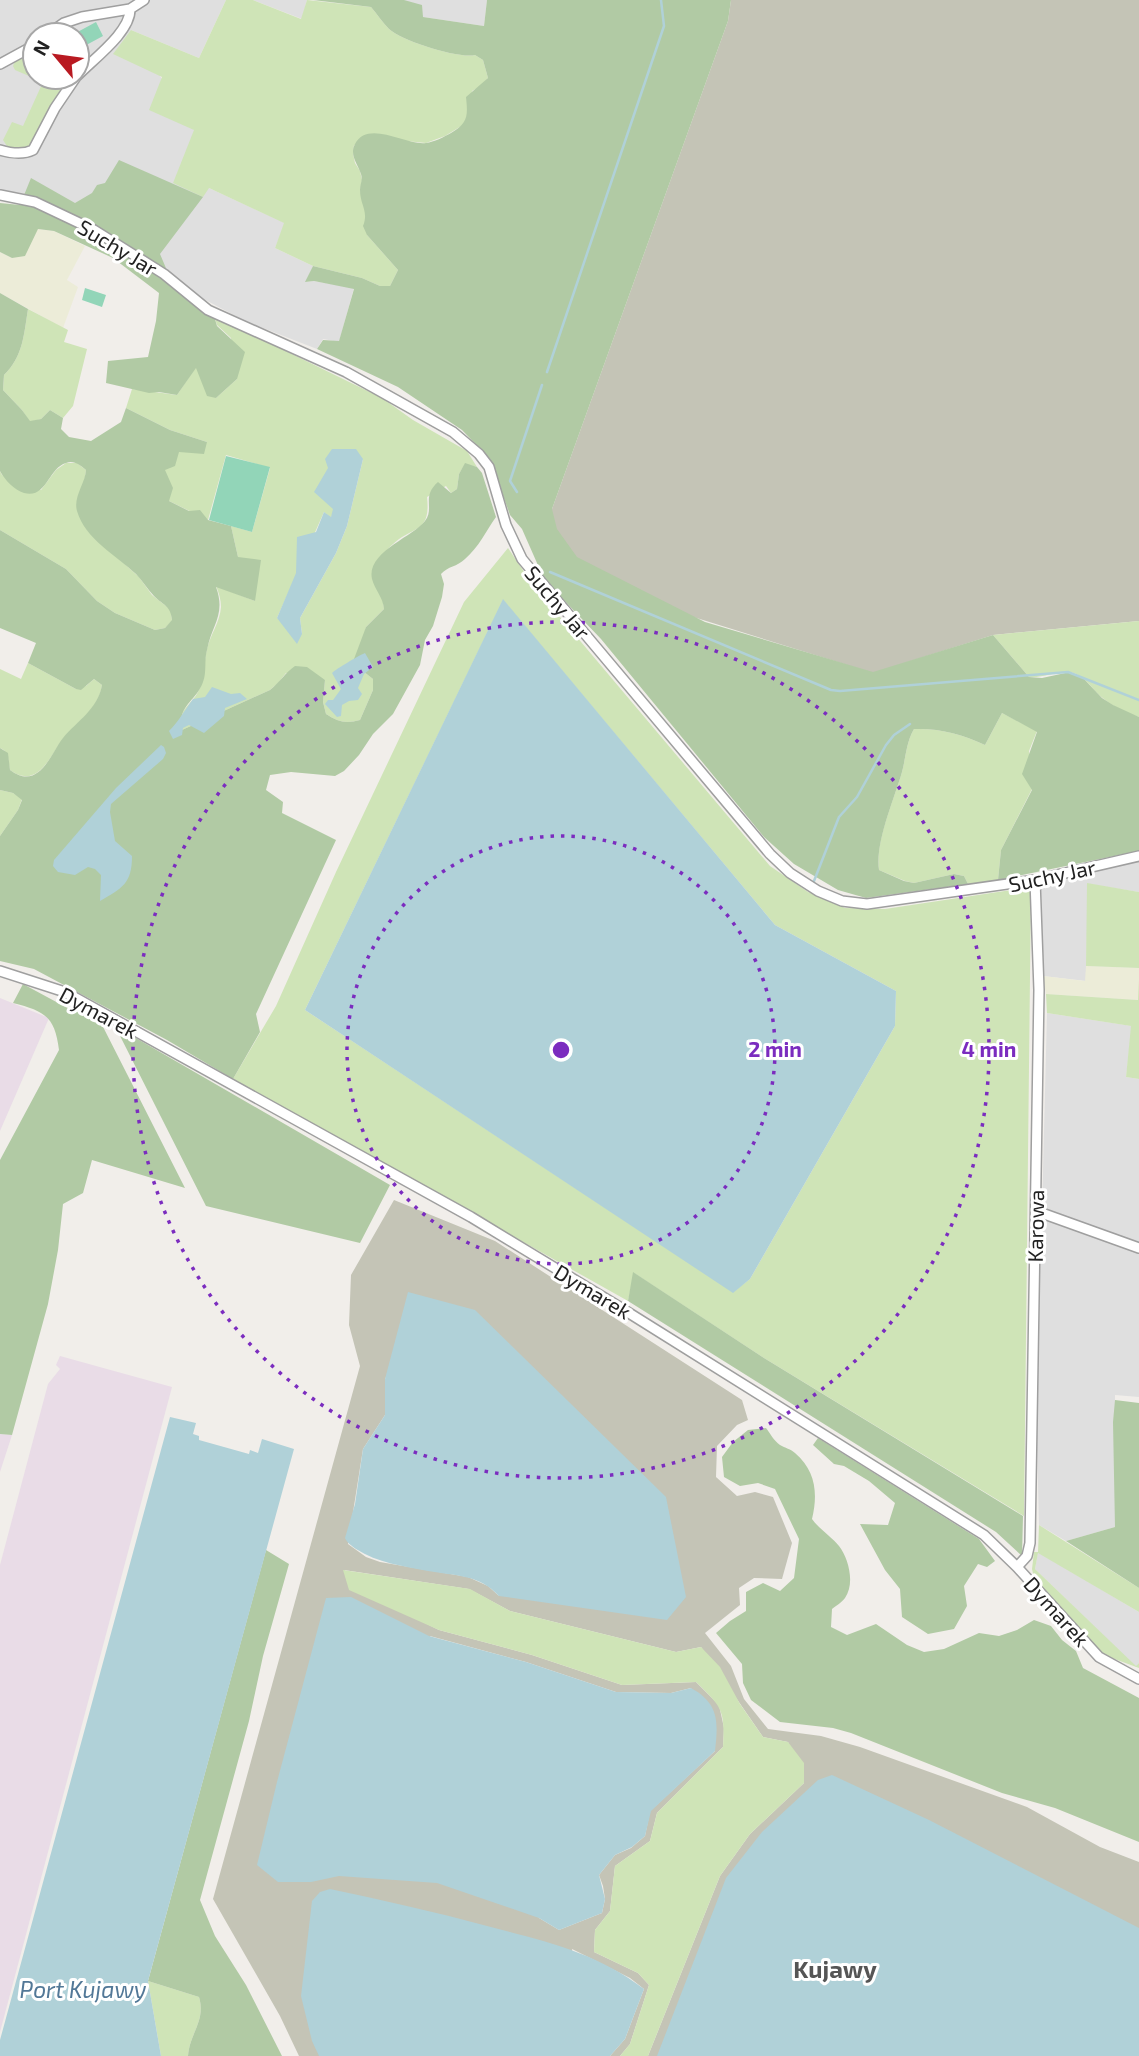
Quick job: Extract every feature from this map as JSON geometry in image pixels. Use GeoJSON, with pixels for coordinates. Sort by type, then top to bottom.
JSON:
{"type":"FeatureCollection","features":[{"type":"Feature","properties":{"kind":"street"},"geometry":{"type":"LineString","coordinates":[[70,21],[130,9],[145,0]]}},
{"type":"Feature","properties":{"kind":"street"},"geometry":{"type":"LineString","coordinates":[[91,63],[121,32],[129,18],[130,9]]}},
{"type":"Feature","properties":{"kind":"street"},"geometry":{"type":"LineString","coordinates":[[0,64],[21,53]]}},
{"type":"Feature","properties":{"kind":"street"},"geometry":{"type":"LineString","coordinates":[[0,150],[12,153],[28,153],[33,150],[67,91]]}},
{"type":"Feature","properties":{"kind":"street","name":"Suchy Jar"},"geometry":{"type":"LineString","coordinates":[[0,194],[35,202],[94,230],[164,274],[208,310],[397,398],[467,443],[489,467],[506,525],[522,559],[771,855],[800,880],[842,901],[867,904],[1035,880],[1139,856]]}},
{"type":"Feature","properties":{"kind":"street","name":"Karowa"},"geometry":{"type":"LineString","coordinates":[[1017,1567],[1027,1556],[1030,1543],[1039,963],[1035,880]]}},
{"type":"Feature","properties":{"kind":"street","name":"Dymarek"},"geometry":{"type":"LineString","coordinates":[[0,971],[65,992],[471,1217],[621,1307],[984,1535],[1099,1657],[1139,1679]]}},
{"type":"Feature","properties":{"kind":"street"},"geometry":{"type":"LineString","coordinates":[[1036,1211],[1139,1248]]}},
{"type":"Feature","properties":{"kind":"shaded area"},"geometry":{"type":"Polygon","coordinates":[[[0,0],[226,0],[199,58],[131,30],[194,130],[209,188],[285,223],[275,248],[313,266],[306,282],[354,288],[339,342],[323,339],[317,349],[245,321],[198,296],[67,210],[22,193],[0,191],[0,0]]]}},
{"type":"Feature","properties":{"kind":"shaded area"},"geometry":{"type":"Polygon","coordinates":[[[253,0],[307,0],[302,19],[253,0]]]}},
{"type":"Feature","properties":{"kind":"shaded area"},"geometry":{"type":"Polygon","coordinates":[[[404,0],[487,0],[484,26],[423,17],[404,0]]]}},
{"type":"Feature","properties":{"kind":"shaded area"},"geometry":{"type":"Polygon","coordinates":[[[731,0],[1139,0],[1139,621],[993,635],[873,673],[549,572],[552,509],[728,21],[731,0]]]}},
{"type":"Feature","properties":{"kind":"shaded area"},"geometry":{"type":"Polygon","coordinates":[[[1139,861],[1139,892],[1088,884],[1086,981],[1043,976],[1041,884],[1139,861]]]}},
{"type":"Feature","properties":{"kind":"shaded area"},"geometry":{"type":"Polygon","coordinates":[[[0,998],[49,1018],[0,1131],[0,998]]]}},
{"type":"Feature","properties":{"kind":"shaded area"},"geometry":{"type":"Polygon","coordinates":[[[1047,1013],[1132,1026],[1126,1077],[1139,1079],[1139,1244],[1042,1210],[1047,1013]]]}},
{"type":"Feature","properties":{"kind":"shaded area"},"geometry":{"type":"Polygon","coordinates":[[[394,1200],[495,1241],[742,1400],[748,1420],[737,1425],[717,1446],[716,1477],[737,1496],[755,1492],[773,1497],[792,1543],[782,1579],[754,1578],[739,1588],[740,1605],[705,1633],[731,1666],[744,1699],[768,1729],[821,1736],[860,1747],[1027,1807],[1100,1847],[1139,1862],[1139,2056],[648,2056],[720,1876],[750,1834],[804,1783],[788,1742],[763,1737],[701,1647],[676,1652],[510,1611],[469,1589],[344,1570],[413,1617],[439,1630],[532,1655],[622,1685],[696,1682],[719,1705],[724,1728],[723,1747],[657,1813],[650,1841],[615,1866],[610,1911],[595,1930],[594,1952],[638,1973],[649,1985],[630,2044],[620,2056],[610,2056],[625,2039],[644,1989],[630,1978],[572,1949],[582,2056],[299,2056],[280,2016],[213,1899],[360,1366],[349,1325],[351,1275],[394,1200]],[[388,1373],[385,1379],[385,1415],[363,1449],[348,1544],[366,1557],[380,1562],[468,1577],[488,1586],[499,1596],[388,1373]],[[430,1636],[539,1918],[559,1930],[602,1913],[605,1899],[599,1875],[615,1855],[631,1848],[645,1836],[650,1811],[715,1751],[691,1688],[671,1693],[616,1692],[526,1662],[430,1636]]]}},
{"type":"Feature","properties":{"kind":"shaded area"},"geometry":{"type":"Polygon","coordinates":[[[1041,1218],[1139,1251],[1139,1397],[1115,1395],[1115,1527],[1066,1541],[1039,1525],[1036,1402],[1041,1218]]]}},
{"type":"Feature","properties":{"kind":"shaded area"},"geometry":{"type":"Polygon","coordinates":[[[60,1356],[172,1387],[0,2032],[0,1565],[48,1384],[60,1369],[56,1365],[60,1356]]]}},
{"type":"Feature","properties":{"kind":"shaded area"},"geometry":{"type":"Polygon","coordinates":[[[0,1434],[12,1435],[0,1472],[0,1434]]]}},
{"type":"Feature","properties":{"kind":"shaded area"},"geometry":{"type":"Polygon","coordinates":[[[1038,1552],[1139,1612],[1139,1663],[1136,1667],[1035,1569],[1038,1552]]]}},
{"type":"Feature","properties":{"kind":"green space"},"geometry":{"type":"Polygon","coordinates":[[[226,0],[253,0],[301,19],[307,0],[371,7],[389,29],[406,39],[444,52],[475,55],[483,60],[488,78],[472,91],[468,117],[463,125],[426,143],[406,141],[354,145],[355,163],[362,180],[360,190],[367,217],[367,235],[398,270],[390,286],[380,286],[362,278],[313,266],[275,248],[284,223],[209,188],[203,197],[173,183],[194,130],[149,110],[162,77],[113,54],[131,30],[199,58],[226,0]]]}},
{"type":"Feature","properties":{"kind":"green space"},"geometry":{"type":"Polygon","coordinates":[[[313,0],[404,0],[422,5],[423,17],[484,26],[487,0],[731,0],[728,21],[552,509],[557,529],[577,557],[705,622],[873,672],[993,635],[1029,677],[1042,678],[1070,672],[1083,678],[1102,698],[1139,717],[1139,851],[998,880],[1001,850],[1032,790],[1022,774],[1037,732],[1002,713],[985,745],[950,732],[914,729],[880,847],[879,870],[904,881],[914,883],[954,874],[964,876],[968,884],[866,898],[838,890],[794,864],[764,837],[601,639],[536,571],[537,563],[522,529],[510,515],[490,459],[462,430],[398,387],[317,349],[323,340],[339,341],[354,289],[314,281],[305,282],[313,266],[362,278],[380,286],[390,286],[398,270],[367,235],[363,226],[365,212],[360,195],[362,176],[353,156],[355,144],[361,137],[378,133],[418,143],[445,136],[464,122],[467,114],[466,97],[488,78],[483,60],[475,55],[444,52],[406,39],[389,29],[371,7],[313,0]]]}},
{"type":"Feature","properties":{"kind":"green space"},"geometry":{"type":"Polygon","coordinates":[[[96,22],[103,36],[91,42],[91,25],[96,22]]]}},
{"type":"Feature","properties":{"kind":"green space"},"geometry":{"type":"Polygon","coordinates":[[[21,56],[21,73],[15,70],[15,61],[21,56]]]}},
{"type":"Feature","properties":{"kind":"green space"},"geometry":{"type":"Polygon","coordinates":[[[39,91],[64,91],[33,146],[24,151],[9,149],[3,140],[12,122],[23,126],[39,91]]]}},
{"type":"Feature","properties":{"kind":"green space"},"geometry":{"type":"Polygon","coordinates":[[[119,160],[203,197],[160,254],[171,280],[183,295],[214,316],[217,326],[245,352],[237,379],[216,398],[207,396],[196,368],[177,395],[149,393],[106,383],[108,361],[148,357],[159,293],[113,258],[54,231],[38,229],[25,256],[12,258],[0,252],[0,203],[20,205],[31,178],[75,203],[92,193],[97,185],[105,183],[119,160]]]}},
{"type":"Feature","properties":{"kind":"green space"},"geometry":{"type":"Polygon","coordinates":[[[38,229],[54,231],[85,246],[67,280],[78,287],[63,328],[0,293],[0,252],[12,258],[38,229]]]}},
{"type":"Feature","properties":{"kind":"green space"},"geometry":{"type":"Polygon","coordinates":[[[85,288],[106,295],[102,307],[82,300],[85,288]]]}},
{"type":"Feature","properties":{"kind":"green space"},"geometry":{"type":"Polygon","coordinates":[[[0,293],[28,309],[22,345],[15,361],[4,375],[3,390],[30,421],[41,419],[50,410],[63,418],[61,429],[69,437],[91,441],[121,422],[126,408],[170,430],[207,442],[204,454],[179,452],[175,466],[165,470],[173,488],[169,501],[189,511],[200,510],[208,520],[231,526],[238,557],[261,560],[255,601],[216,587],[220,605],[206,654],[204,678],[200,689],[182,715],[182,730],[270,690],[295,666],[307,667],[325,680],[323,702],[326,714],[342,722],[360,720],[373,690],[373,679],[359,668],[354,659],[366,627],[384,609],[372,579],[372,569],[376,561],[425,521],[429,512],[430,493],[438,482],[451,493],[457,489],[459,474],[465,463],[477,467],[482,473],[496,517],[470,554],[441,574],[444,584],[442,597],[433,626],[425,640],[420,665],[393,714],[373,734],[359,755],[344,771],[335,776],[291,772],[270,775],[266,790],[283,802],[282,813],[336,840],[256,1014],[260,1032],[233,1079],[167,1040],[34,969],[0,961],[0,836],[22,800],[13,793],[0,790],[0,748],[8,753],[10,770],[20,776],[36,773],[49,761],[63,738],[92,708],[102,685],[94,679],[81,690],[76,689],[28,663],[36,643],[0,628],[0,530],[66,569],[97,601],[115,613],[155,630],[165,628],[172,620],[166,606],[136,574],[94,538],[81,521],[76,506],[86,470],[74,463],[66,463],[55,471],[38,492],[32,494],[17,490],[0,471],[0,293]]]}},
{"type":"Feature","properties":{"kind":"green space"},"geometry":{"type":"Polygon","coordinates":[[[28,309],[68,330],[64,342],[87,349],[73,406],[63,418],[50,410],[41,419],[30,422],[3,390],[4,375],[15,361],[22,345],[28,309]]]}},
{"type":"Feature","properties":{"kind":"green space"},"geometry":{"type":"Polygon","coordinates":[[[214,316],[382,398],[413,420],[467,451],[477,467],[465,464],[459,474],[457,489],[451,493],[446,486],[427,497],[428,509],[423,523],[389,548],[372,578],[383,599],[384,609],[366,627],[359,668],[373,679],[373,690],[360,720],[342,722],[326,714],[323,702],[325,680],[286,673],[270,690],[182,730],[183,713],[201,687],[207,649],[220,613],[221,602],[216,586],[255,601],[238,557],[231,526],[252,532],[270,468],[226,455],[208,520],[169,501],[164,470],[178,452],[207,442],[170,430],[126,408],[132,389],[177,395],[196,367],[216,398],[237,379],[231,338],[217,325],[214,316]],[[363,459],[328,468],[334,509],[331,518],[324,512],[277,618],[302,634],[300,618],[336,553],[347,526],[363,459]]]}},
{"type":"Feature","properties":{"kind":"green space"},"geometry":{"type":"Polygon","coordinates":[[[226,456],[270,467],[252,532],[209,520],[226,456]]]}},
{"type":"Feature","properties":{"kind":"green space"},"geometry":{"type":"Polygon","coordinates":[[[66,463],[77,463],[86,470],[77,505],[88,531],[139,577],[152,595],[171,610],[172,621],[165,628],[155,630],[115,613],[97,601],[66,569],[0,530],[0,471],[2,475],[41,490],[56,470],[66,463]]]}},
{"type":"Feature","properties":{"kind":"green space"},"geometry":{"type":"Polygon","coordinates":[[[508,548],[533,585],[770,866],[808,892],[845,908],[885,909],[1031,887],[1024,1516],[764,1358],[634,1273],[628,1301],[233,1079],[276,1006],[336,872],[464,602],[508,548]],[[503,600],[305,1010],[733,1292],[750,1279],[895,1026],[896,991],[775,925],[503,600]]]}},
{"type":"Feature","properties":{"kind":"green space"},"geometry":{"type":"Polygon","coordinates":[[[1139,621],[1139,717],[1108,702],[1074,673],[1029,677],[993,635],[1139,621]]]}},
{"type":"Feature","properties":{"kind":"green space"},"geometry":{"type":"Polygon","coordinates":[[[28,663],[76,689],[86,686],[94,679],[102,685],[92,708],[64,738],[43,768],[29,776],[10,770],[7,755],[0,748],[0,669],[21,679],[28,663]]]}},
{"type":"Feature","properties":{"kind":"green space"},"geometry":{"type":"Polygon","coordinates":[[[1002,713],[1037,731],[1029,751],[1032,789],[1001,850],[998,880],[968,884],[964,876],[954,874],[914,883],[879,870],[882,834],[914,729],[950,732],[985,745],[1002,713]]]}},
{"type":"Feature","properties":{"kind":"green space"},"geometry":{"type":"Polygon","coordinates":[[[0,790],[13,793],[22,799],[18,810],[0,836],[0,790]]]}},
{"type":"Feature","properties":{"kind":"green space"},"geometry":{"type":"Polygon","coordinates":[[[1087,883],[1139,892],[1139,968],[1086,966],[1087,883]]]}},
{"type":"Feature","properties":{"kind":"green space"},"geometry":{"type":"Polygon","coordinates":[[[1086,966],[1139,968],[1139,1000],[1046,994],[1043,976],[1085,981],[1086,966]]]}},
{"type":"Feature","properties":{"kind":"green space"},"geometry":{"type":"Polygon","coordinates":[[[1139,980],[1139,1079],[1126,1077],[1131,1026],[1047,1013],[1046,994],[1138,1000],[1139,980]]]}},
{"type":"Feature","properties":{"kind":"green space"},"geometry":{"type":"Polygon","coordinates":[[[23,984],[73,1011],[98,1017],[185,1188],[92,1160],[83,1193],[63,1204],[48,1304],[12,1435],[0,1434],[0,1160],[59,1050],[51,1022],[40,1012],[13,1003],[23,984]]]}},
{"type":"Feature","properties":{"kind":"green space"},"geometry":{"type":"Polygon","coordinates":[[[115,1026],[390,1185],[360,1243],[206,1206],[115,1026]]]}},
{"type":"Feature","properties":{"kind":"green space"},"geometry":{"type":"Polygon","coordinates":[[[633,1272],[764,1358],[1023,1516],[1022,1556],[996,1532],[628,1301],[633,1272]]]}},
{"type":"Feature","properties":{"kind":"green space"},"geometry":{"type":"Polygon","coordinates":[[[1115,1400],[1139,1403],[1139,1588],[1066,1541],[1115,1527],[1115,1400]]]}},
{"type":"Feature","properties":{"kind":"green space"},"geometry":{"type":"Polygon","coordinates":[[[766,1428],[778,1443],[793,1452],[807,1467],[815,1492],[812,1519],[839,1546],[848,1564],[850,1586],[844,1599],[832,1609],[831,1627],[847,1635],[876,1624],[907,1645],[924,1652],[944,1649],[979,1633],[999,1636],[1034,1620],[1051,1626],[1062,1640],[1076,1651],[1083,1668],[1139,1698],[1139,1842],[1055,1808],[1002,1793],[851,1733],[833,1728],[780,1722],[751,1700],[743,1683],[742,1664],[716,1633],[746,1611],[746,1592],[763,1583],[780,1591],[794,1578],[799,1539],[775,1489],[758,1483],[740,1486],[724,1477],[722,1457],[733,1442],[748,1430],[766,1428]]]}},
{"type":"Feature","properties":{"kind":"green space"},"geometry":{"type":"Polygon","coordinates":[[[818,1438],[979,1539],[995,1561],[987,1567],[978,1564],[964,1586],[967,1606],[954,1629],[928,1634],[902,1617],[900,1589],[885,1570],[860,1524],[888,1525],[895,1503],[869,1481],[844,1466],[834,1464],[813,1445],[818,1438]]]}},
{"type":"Feature","properties":{"kind":"green space"},"geometry":{"type":"Polygon","coordinates":[[[1039,1525],[1139,1588],[1139,1612],[1038,1553],[1035,1569],[1136,1666],[1139,1663],[1139,1668],[1101,1654],[1035,1582],[1032,1569],[1034,1552],[1038,1552],[1039,1525]]]}},
{"type":"Feature","properties":{"kind":"green space"},"geometry":{"type":"Polygon","coordinates":[[[266,1550],[289,1564],[200,1900],[215,1936],[246,1985],[282,2056],[188,2056],[201,2013],[199,1997],[148,1981],[266,1550]]]}},
{"type":"Feature","properties":{"kind":"green space"},"geometry":{"type":"Polygon","coordinates":[[[343,1570],[470,1589],[510,1611],[676,1652],[701,1647],[720,1667],[740,1704],[763,1737],[788,1742],[804,1763],[804,1783],[750,1834],[720,1876],[648,2056],[620,2056],[630,2044],[649,1985],[638,1973],[594,1952],[595,1930],[610,1911],[615,1866],[650,1841],[657,1813],[723,1747],[720,1710],[696,1682],[622,1685],[532,1655],[439,1630],[349,1590],[343,1570]]]}},
{"type":"Feature","properties":{"kind":"green space"},"geometry":{"type":"Polygon","coordinates":[[[148,1981],[199,1997],[201,2013],[188,2056],[161,2056],[148,1981]]]}},
{"type":"Feature","properties":{"kind":"water"},"geometry":{"type":"Polygon","coordinates":[[[332,449],[356,449],[363,459],[347,526],[336,553],[300,618],[302,634],[297,644],[277,618],[296,573],[297,537],[316,532],[324,512],[331,517],[333,509],[314,492],[328,468],[325,459],[332,449]]]}},
{"type":"Feature","properties":{"kind":"water"},"geometry":{"type":"Polygon","coordinates":[[[503,599],[775,925],[896,991],[895,1026],[750,1279],[733,1293],[305,1010],[503,599]]]}},
{"type":"Feature","properties":{"kind":"water"},"geometry":{"type":"Polygon","coordinates":[[[365,653],[373,667],[364,674],[358,688],[362,694],[358,700],[342,705],[341,716],[337,717],[325,704],[328,700],[333,700],[341,689],[332,673],[365,653]]]}},
{"type":"Feature","properties":{"kind":"water"},"geometry":{"type":"Polygon","coordinates":[[[212,687],[231,694],[240,693],[247,699],[225,708],[224,716],[204,733],[189,725],[183,728],[182,735],[173,739],[169,731],[193,699],[205,697],[212,687]]]}},
{"type":"Feature","properties":{"kind":"water"},"geometry":{"type":"Polygon","coordinates":[[[161,745],[166,753],[163,759],[111,804],[115,841],[132,856],[132,865],[124,884],[100,901],[101,875],[95,869],[88,867],[75,875],[58,872],[53,866],[54,860],[116,788],[161,745]]]}},
{"type":"Feature","properties":{"kind":"water"},"geometry":{"type":"Polygon","coordinates":[[[408,1292],[475,1310],[666,1497],[686,1597],[667,1620],[499,1596],[475,1580],[382,1561],[364,1554],[347,1542],[345,1538],[355,1504],[363,1449],[385,1415],[385,1379],[408,1292]]]}},
{"type":"Feature","properties":{"kind":"water","name":"Port Kujawy"},"geometry":{"type":"Polygon","coordinates":[[[170,1417],[196,1423],[193,1434],[199,1436],[199,1440],[249,1454],[250,1450],[258,1453],[262,1439],[294,1449],[148,1981],[161,2056],[0,2056],[0,2040],[170,1417]]]}},
{"type":"Feature","properties":{"kind":"water"},"geometry":{"type":"Polygon","coordinates":[[[351,1597],[429,1636],[526,1662],[616,1692],[671,1693],[691,1688],[707,1701],[715,1715],[715,1751],[651,1811],[645,1836],[632,1847],[615,1855],[599,1875],[605,1899],[602,1913],[559,1930],[539,1918],[437,1883],[339,1876],[311,1882],[278,1882],[257,1865],[326,1598],[351,1597]]]}},
{"type":"Feature","properties":{"kind":"water"},"geometry":{"type":"Polygon","coordinates":[[[832,1775],[929,1820],[1139,1928],[1139,2056],[657,2056],[726,1878],[762,1832],[818,1780],[832,1775]]]}},
{"type":"Feature","properties":{"kind":"water"},"geometry":{"type":"Polygon","coordinates":[[[330,1889],[529,1937],[569,1949],[607,1966],[644,1989],[625,2039],[610,2056],[319,2056],[312,2041],[301,1996],[312,1901],[320,1892],[330,1889]]]}},
{"type":"Feature","properties":{"kind":"waterway"},"geometry":{"type":"LineString","coordinates":[[547,372],[664,26],[661,0]]}},
{"type":"Feature","properties":{"kind":"waterway"},"geometry":{"type":"LineString","coordinates":[[517,492],[510,481],[542,385]]}},
{"type":"Feature","properties":{"kind":"waterway"},"geometry":{"type":"LineString","coordinates":[[550,572],[831,690],[1068,672],[1139,700]]}},
{"type":"Feature","properties":{"kind":"waterway"},"geometry":{"type":"LineString","coordinates":[[814,881],[839,817],[857,797],[886,745],[894,735],[910,724]]}},
{"type":"Feature","properties":{"kind":"district","name":"Kujawy"},"geometry":{"type":"Point","coordinates":[835,1968]}}]}
